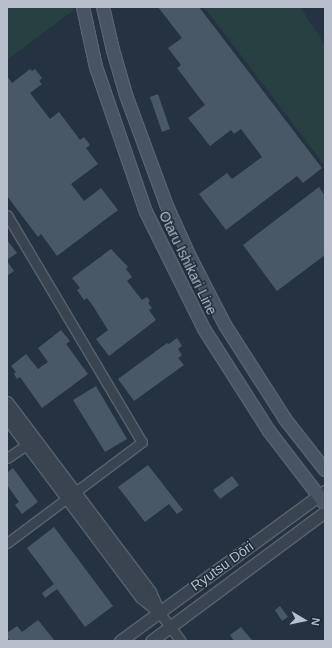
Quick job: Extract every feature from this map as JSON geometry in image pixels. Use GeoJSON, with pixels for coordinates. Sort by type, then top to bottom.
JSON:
{"type":"FeatureCollection","features":[{"type":"Feature","properties":{"kind":"main road","name":"Otaru Ishikari Line"},"geometry":{"type":"LineString","coordinates":[[83,7],[96,67],[146,212],[204,329],[268,431],[323,497]]}},
{"type":"Feature","properties":{"kind":"main road","name":"Otaru Ishikari Line"},"geometry":{"type":"LineString","coordinates":[[103,7],[126,95],[166,204],[189,255],[234,339],[285,419],[325,470]]}},
{"type":"Feature","properties":{"kind":"street"},"geometry":{"type":"LineString","coordinates":[[7,215],[142,442],[7,543]]}},
{"type":"Feature","properties":{"kind":"street"},"geometry":{"type":"LineString","coordinates":[[7,402],[31,441],[71,495],[150,592],[159,612],[181,641]]}},
{"type":"Feature","properties":{"kind":"street"},"geometry":{"type":"LineString","coordinates":[[7,418],[31,441]]}},
{"type":"Feature","properties":{"kind":"street"},"geometry":{"type":"LineString","coordinates":[[7,458],[31,441]]}},
{"type":"Feature","properties":{"kind":"street","name":"Ryutsu Dōri"},"geometry":{"type":"LineString","coordinates":[[120,641],[323,497]]}},
{"type":"Feature","properties":{"kind":"street","name":"Ryutsu Dōri"},"geometry":{"type":"LineString","coordinates":[[151,641],[325,512]]}},
{"type":"Feature","properties":{"kind":"green space"},"geometry":{"type":"Polygon","coordinates":[[[7,7],[73,7],[74,10],[7,60],[7,7]]]}},
{"type":"Feature","properties":{"kind":"green space"},"geometry":{"type":"Polygon","coordinates":[[[204,7],[300,7],[325,45],[325,166],[204,7]]]}},
{"type":"Feature","properties":{"kind":"building"},"geometry":{"type":"Polygon","coordinates":[[[158,7],[199,7],[322,168],[303,183],[297,176],[226,230],[199,194],[227,173],[232,179],[262,157],[241,129],[234,134],[231,130],[210,146],[188,118],[205,105],[177,68],[181,65],[168,48],[182,38],[158,7]]]}},
{"type":"Feature","properties":{"kind":"building"},"geometry":{"type":"Polygon","coordinates":[[[30,69],[32,71],[35,69],[42,78],[39,81],[42,84],[30,93],[50,119],[59,112],[80,140],[84,137],[90,145],[86,148],[98,164],[71,184],[84,201],[101,188],[118,210],[57,256],[41,234],[38,237],[7,196],[7,76],[12,83],[30,69]]]}},
{"type":"Feature","properties":{"kind":"building"},"geometry":{"type":"Polygon","coordinates":[[[158,94],[170,129],[162,132],[150,97],[158,94]]]}},
{"type":"Feature","properties":{"kind":"building"},"geometry":{"type":"Polygon","coordinates":[[[319,187],[325,196],[325,255],[277,291],[243,245],[319,187]]]}},
{"type":"Feature","properties":{"kind":"building"},"geometry":{"type":"Polygon","coordinates":[[[7,240],[17,253],[7,260],[7,240]]]}},
{"type":"Feature","properties":{"kind":"building"},"geometry":{"type":"Polygon","coordinates":[[[111,249],[128,267],[126,269],[132,277],[127,281],[142,300],[147,297],[150,301],[148,303],[152,308],[149,310],[156,320],[109,356],[96,339],[108,330],[87,298],[84,300],[77,290],[80,288],[72,278],[111,249]]]}},
{"type":"Feature","properties":{"kind":"building"},"geometry":{"type":"Polygon","coordinates":[[[7,261],[14,271],[7,276],[7,261]]]}},
{"type":"Feature","properties":{"kind":"building"},"geometry":{"type":"Polygon","coordinates":[[[61,330],[70,341],[66,344],[88,374],[42,408],[20,377],[17,379],[14,374],[16,372],[11,366],[26,354],[38,369],[48,362],[38,348],[61,330]]]}},
{"type":"Feature","properties":{"kind":"building"},"geometry":{"type":"Polygon","coordinates":[[[177,338],[182,346],[178,349],[182,355],[178,358],[184,365],[134,401],[118,379],[167,343],[169,344],[177,338]]]}},
{"type":"Feature","properties":{"kind":"building"},"geometry":{"type":"Polygon","coordinates":[[[96,386],[127,439],[105,452],[73,400],[96,386]]]}},
{"type":"Feature","properties":{"kind":"building"},"geometry":{"type":"Polygon","coordinates":[[[148,465],[183,510],[177,514],[169,504],[145,522],[118,487],[148,465]]]}},
{"type":"Feature","properties":{"kind":"building"},"geometry":{"type":"Polygon","coordinates":[[[13,468],[38,502],[22,514],[15,505],[19,502],[7,485],[7,473],[13,468]]]}},
{"type":"Feature","properties":{"kind":"building"},"geometry":{"type":"Polygon","coordinates":[[[232,476],[239,485],[220,499],[213,490],[232,476]]]}},
{"type":"Feature","properties":{"kind":"building"},"geometry":{"type":"Polygon","coordinates":[[[54,527],[113,606],[85,627],[57,589],[45,598],[42,593],[54,584],[27,548],[54,527]]]}},
{"type":"Feature","properties":{"kind":"building"},"geometry":{"type":"Polygon","coordinates":[[[280,606],[288,617],[282,621],[275,610],[280,606]]]}},
{"type":"Feature","properties":{"kind":"building"},"geometry":{"type":"Polygon","coordinates":[[[38,620],[55,641],[10,641],[7,637],[7,633],[17,626],[22,632],[38,620]]]}},
{"type":"Feature","properties":{"kind":"building"},"geometry":{"type":"Polygon","coordinates":[[[241,627],[253,641],[234,641],[230,635],[241,627]]]}}]}
